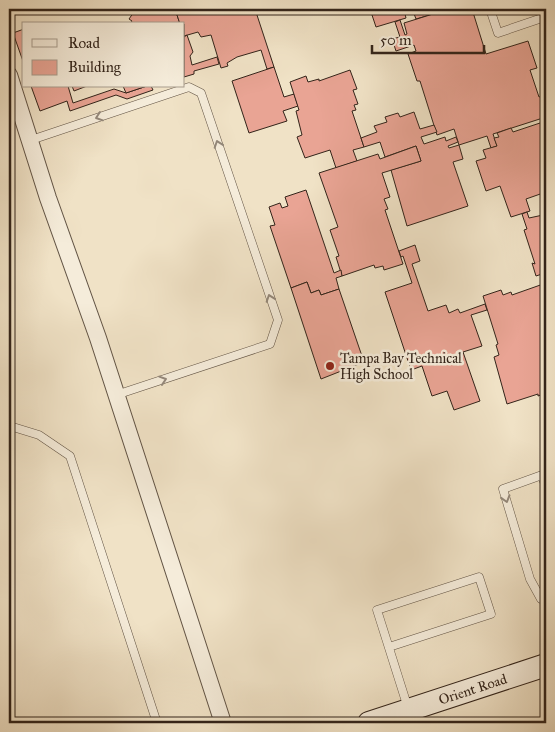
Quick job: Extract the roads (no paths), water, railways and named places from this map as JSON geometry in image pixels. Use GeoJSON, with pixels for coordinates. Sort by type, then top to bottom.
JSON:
{"type":"FeatureCollection","features":[{"type":"Feature","properties":{"kind":"street"},"geometry":{"type":"LineString","coordinates":[[9,75],[48,198],[116,395],[223,723]]}},
{"type":"Feature","properties":{"kind":"street","name":"Orient Road"},"geometry":{"type":"LineString","coordinates":[[369,723],[546,665]]}},
{"type":"Feature","properties":{"kind":"lane"},"geometry":{"type":"LineString","coordinates":[[490,9],[498,33],[546,19],[542,9]]}},
{"type":"Feature","properties":{"kind":"lane"},"geometry":{"type":"LineString","coordinates":[[31,140],[189,87],[201,93],[278,320],[270,344],[116,395]]}},
{"type":"Feature","properties":{"kind":"lane"},"geometry":{"type":"LineString","coordinates":[[9,429],[13,427],[39,435],[70,456],[157,723]]}},
{"type":"Feature","properties":{"kind":"lane"},"geometry":{"type":"LineString","coordinates":[[546,488],[542,475],[502,489],[530,579],[541,599],[546,600]]}},
{"type":"Feature","properties":{"kind":"lane"},"geometry":{"type":"LineString","coordinates":[[389,647],[491,614],[479,577],[377,610],[409,710]]}},
{"type":"Feature","properties":{"kind":"place","name":"Tampa Bay Technical High School"},"geometry":{"type":"Point","coordinates":[330,366]}}]}
